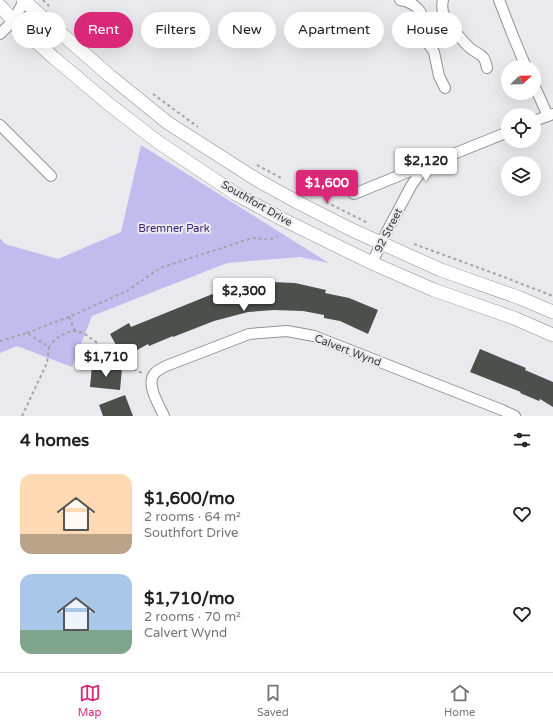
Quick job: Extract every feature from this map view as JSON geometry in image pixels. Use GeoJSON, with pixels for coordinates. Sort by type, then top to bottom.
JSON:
{"type":"FeatureCollection","features":[{"type":"Feature","properties":{"kind":"main road","name":"Southfort Drive"},"geometry":{"type":"LineString","coordinates":[[24,0],[110,76],[168,123],[259,181],[350,229],[441,270],[520,298],[553,312]]}},
{"type":"Feature","properties":{"kind":"main road","name":"Southfort Drive"},"geometry":{"type":"LineString","coordinates":[[5,13],[54,58],[110,105],[158,142],[236,194],[280,218],[372,263],[434,290],[514,318],[553,335]]}},
{"type":"Feature","properties":{"kind":"street"},"geometry":{"type":"LineString","coordinates":[[0,34],[5,13],[24,0]]}},
{"type":"Feature","properties":{"kind":"street"},"geometry":{"type":"LineString","coordinates":[[403,0],[414,5],[420,11],[423,18],[424,35],[434,52],[438,72],[445,88]]}},
{"type":"Feature","properties":{"kind":"street"},"geometry":{"type":"LineString","coordinates":[[442,0],[443,12],[447,20],[468,46],[483,57],[487,68]]}},
{"type":"Feature","properties":{"kind":"street"},"geometry":{"type":"LineString","coordinates":[[499,0],[523,60]]}},
{"type":"Feature","properties":{"kind":"street"},"geometry":{"type":"LineString","coordinates":[[541,98],[550,115]]}},
{"type":"Feature","properties":{"kind":"street"},"geometry":{"type":"LineString","coordinates":[[0,125],[51,176]]}},
{"type":"Feature","properties":{"kind":"street","name":"92 Street"},"geometry":{"type":"LineString","coordinates":[[354,194],[501,135]]}},
{"type":"Feature","properties":{"kind":"street","name":"92 Street"},"geometry":{"type":"LineString","coordinates":[[372,263],[411,186],[422,170],[436,161]]}},
{"type":"Feature","properties":{"kind":"street","name":"Calvert Wynd"},"geometry":{"type":"LineString","coordinates":[[152,378],[155,373],[166,366],[248,334],[287,331],[314,336],[515,416]]}},
{"type":"Feature","properties":{"kind":"street"},"geometry":{"type":"LineString","coordinates":[[152,378],[151,386],[164,416]]}},
{"type":"Feature","properties":{"kind":"path"},"geometry":{"type":"LineString","coordinates":[[43,0],[54,10]]}},
{"type":"Feature","properties":{"kind":"path"},"geometry":{"type":"LineString","coordinates":[[151,93],[203,130]]}},
{"type":"Feature","properties":{"kind":"path"},"geometry":{"type":"LineString","coordinates":[[252,161],[284,180]]}},
{"type":"Feature","properties":{"kind":"path"},"geometry":{"type":"LineString","coordinates":[[324,201],[367,222],[369,225]]}},
{"type":"Feature","properties":{"kind":"path"},"geometry":{"type":"LineString","coordinates":[[0,340],[70,317],[127,291],[160,268],[252,238],[262,238],[268,240],[277,236]]}},
{"type":"Feature","properties":{"kind":"path"},"geometry":{"type":"LineString","coordinates":[[410,242],[553,296]]}},
{"type":"Feature","properties":{"kind":"path"},"geometry":{"type":"LineString","coordinates":[[70,317],[75,331]]}},
{"type":"Feature","properties":{"kind":"path"},"geometry":{"type":"LineString","coordinates":[[22,416],[47,363],[49,347],[52,342],[67,333],[75,331],[90,337],[134,369],[152,378]]}},
{"type":"Feature","properties":{"kind":"path"},"geometry":{"type":"LineString","coordinates":[[27,332],[49,347]]}},
{"type":"Feature","properties":{"kind":"green space","name":"Bremner Park"},"geometry":{"type":"Polygon","coordinates":[[[141,145],[329,263],[300,257],[227,263],[92,316],[72,367],[17,346],[0,353],[0,238],[5,244],[58,259],[121,232],[141,145]]]}},
{"type":"Feature","properties":{"kind":"building"},"geometry":{"type":"Polygon","coordinates":[[[271,282],[295,283],[326,290],[325,293],[349,298],[378,310],[368,334],[340,321],[324,318],[324,315],[303,311],[274,310],[248,312],[214,321],[149,346],[148,344],[123,358],[110,334],[129,323],[131,327],[215,292],[238,285],[271,282]]]}},
{"type":"Feature","properties":{"kind":"building"},"geometry":{"type":"Polygon","coordinates":[[[480,349],[526,368],[525,370],[553,382],[553,407],[540,399],[539,401],[520,393],[521,392],[470,372],[480,349]]]}},
{"type":"Feature","properties":{"kind":"building"},"geometry":{"type":"Polygon","coordinates":[[[92,365],[122,368],[120,390],[90,387],[92,365]]]}},
{"type":"Feature","properties":{"kind":"building"},"geometry":{"type":"Polygon","coordinates":[[[125,395],[133,416],[103,416],[99,405],[125,395]]]}}]}
